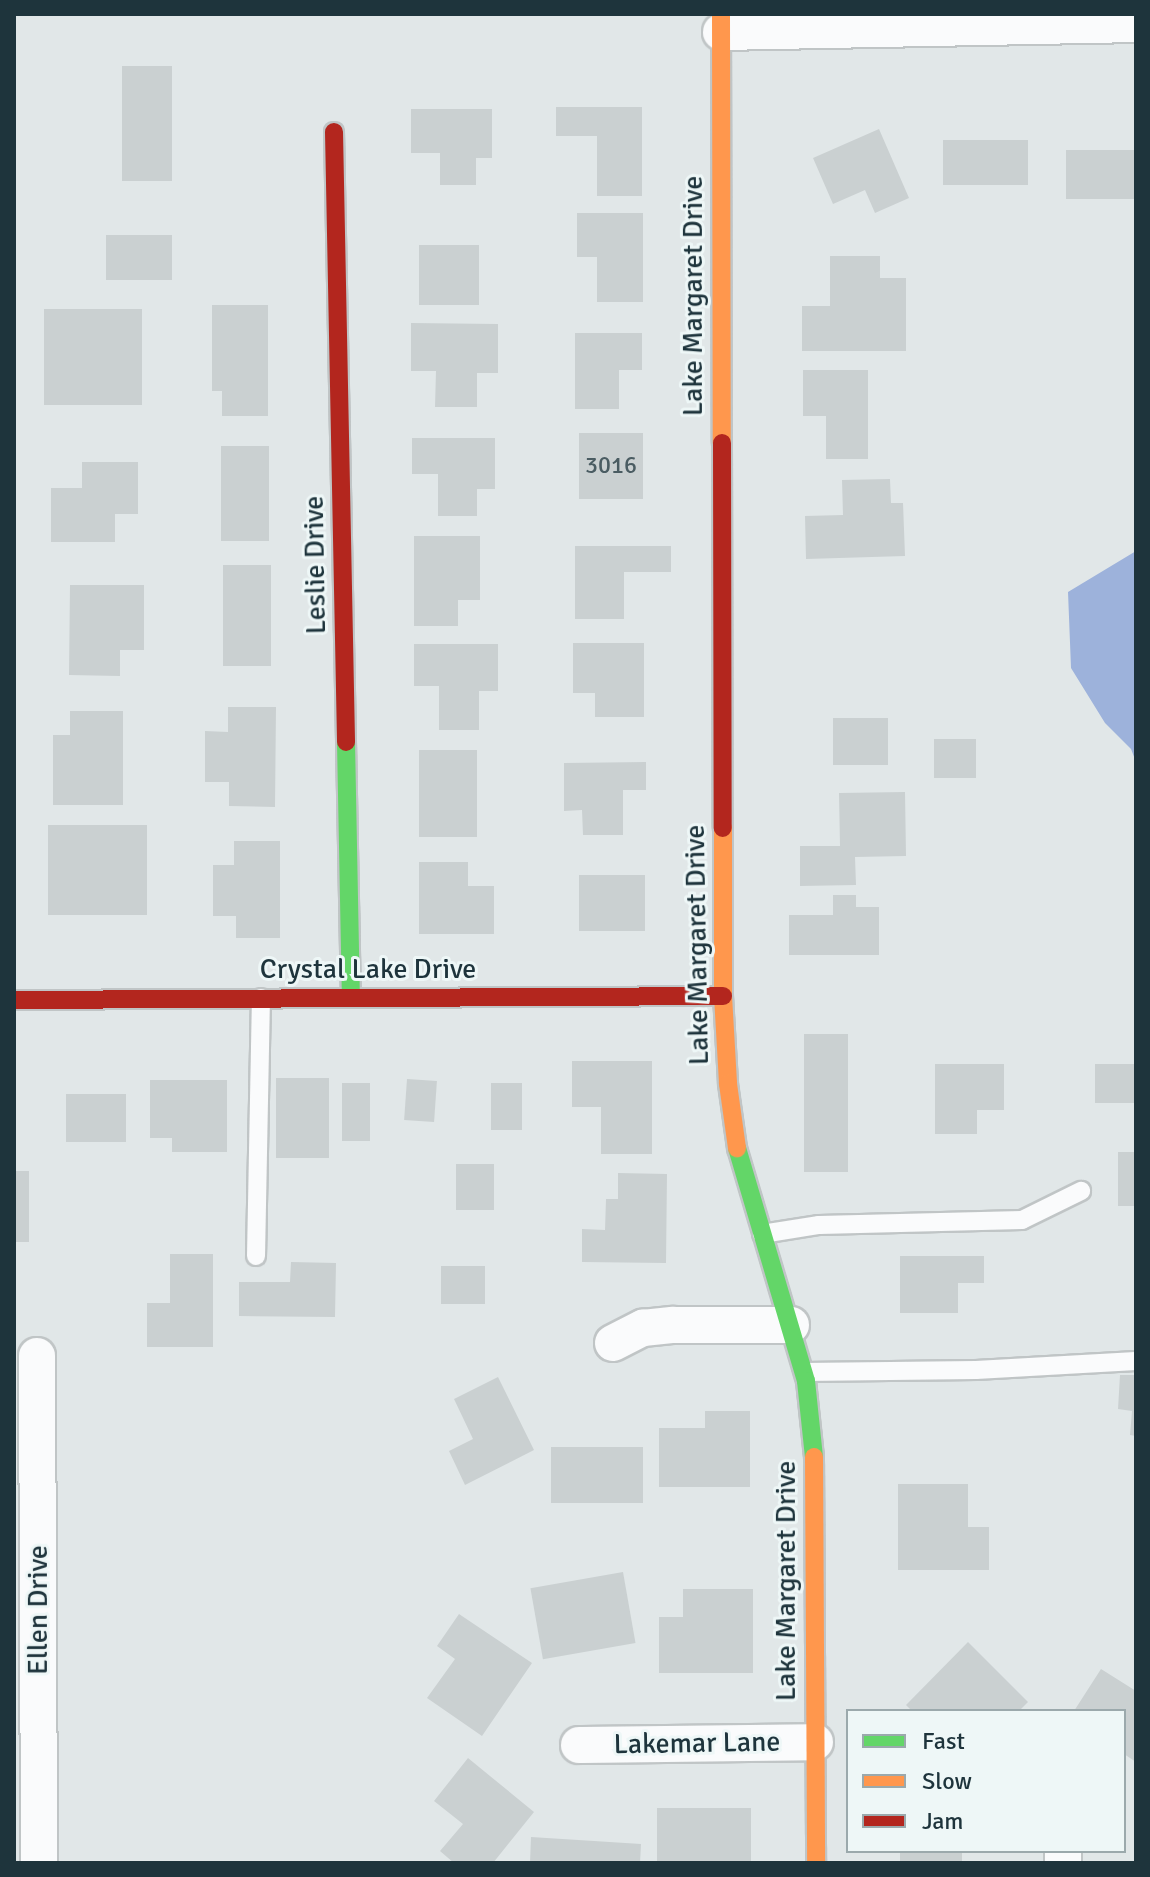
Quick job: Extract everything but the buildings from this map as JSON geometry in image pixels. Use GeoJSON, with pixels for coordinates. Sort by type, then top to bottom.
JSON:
{"type":"FeatureCollection","features":[{"type":"Feature","properties":{"kind":"street"},"geometry":{"type":"LineString","coordinates":[[721,23],[1136,24]]}},
{"type":"Feature","properties":{"kind":"street","name":"Lake Margaret Drive"},"geometry":{"type":"LineString","coordinates":[[721,23],[723,996],[728,1084],[739,1160],[804,1372],[814,1453],[816,1863]]}},
{"type":"Feature","properties":{"kind":"street","name":"Leslie Drive"},"geometry":{"type":"LineString","coordinates":[[334,132],[351,997]]}},
{"type":"Feature","properties":{"kind":"street","name":"Crystal Lake Drive"},"geometry":{"type":"LineString","coordinates":[[14,1000],[723,996]]}},
{"type":"Feature","properties":{"kind":"street"},"geometry":{"type":"LineString","coordinates":[[613,1343],[643,1328],[791,1325]]}},
{"type":"Feature","properties":{"kind":"street","name":"Ellen Drive"},"geometry":{"type":"LineString","coordinates":[[37,1356],[39,1863]]}},
{"type":"Feature","properties":{"kind":"street","name":"Lakemar Lane"},"geometry":{"type":"LineString","coordinates":[[579,1745],[815,1742]]}},
{"type":"Feature","properties":{"kind":"lane"},"geometry":{"type":"LineString","coordinates":[[256,1256],[261,998]]}},
{"type":"Feature","properties":{"kind":"lane"},"geometry":{"type":"LineString","coordinates":[[762,1234],[819,1225],[1022,1220],[1081,1191]]}},
{"type":"Feature","properties":{"kind":"lane"},"geometry":{"type":"LineString","coordinates":[[804,1372],[976,1370],[1136,1361]]}},
{"type":"Feature","properties":{"kind":"water"},"geometry":{"type":"Polygon","coordinates":[[[1136,551],[1136,762],[1131,749],[1105,723],[1071,668],[1068,592],[1136,551]]]}},
{"type":"Feature","properties":{"kind":"traffic: fast"},"geometry":{"type":"LineString","coordinates":[[346,742],[351,997]]}},
{"type":"Feature","properties":{"kind":"traffic: fast"},"geometry":{"type":"LineString","coordinates":[[737,1148],[806,1381],[814,1457]]}},
{"type":"Feature","properties":{"kind":"traffic: slow"},"geometry":{"type":"LineString","coordinates":[[721,14],[722,443]]}},
{"type":"Feature","properties":{"kind":"traffic: slow"},"geometry":{"type":"LineString","coordinates":[[723,828],[723,996],[728,1084],[737,1148]]}},
{"type":"Feature","properties":{"kind":"traffic: slow"},"geometry":{"type":"LineString","coordinates":[[814,1457],[816,1863]]}},
{"type":"Feature","properties":{"kind":"traffic: jam"},"geometry":{"type":"LineString","coordinates":[[334,132],[346,742]]}},
{"type":"Feature","properties":{"kind":"traffic: jam"},"geometry":{"type":"LineString","coordinates":[[722,443],[723,828]]}},
{"type":"Feature","properties":{"kind":"traffic: jam"},"geometry":{"type":"LineString","coordinates":[[14,1000],[723,996]]}}]}
